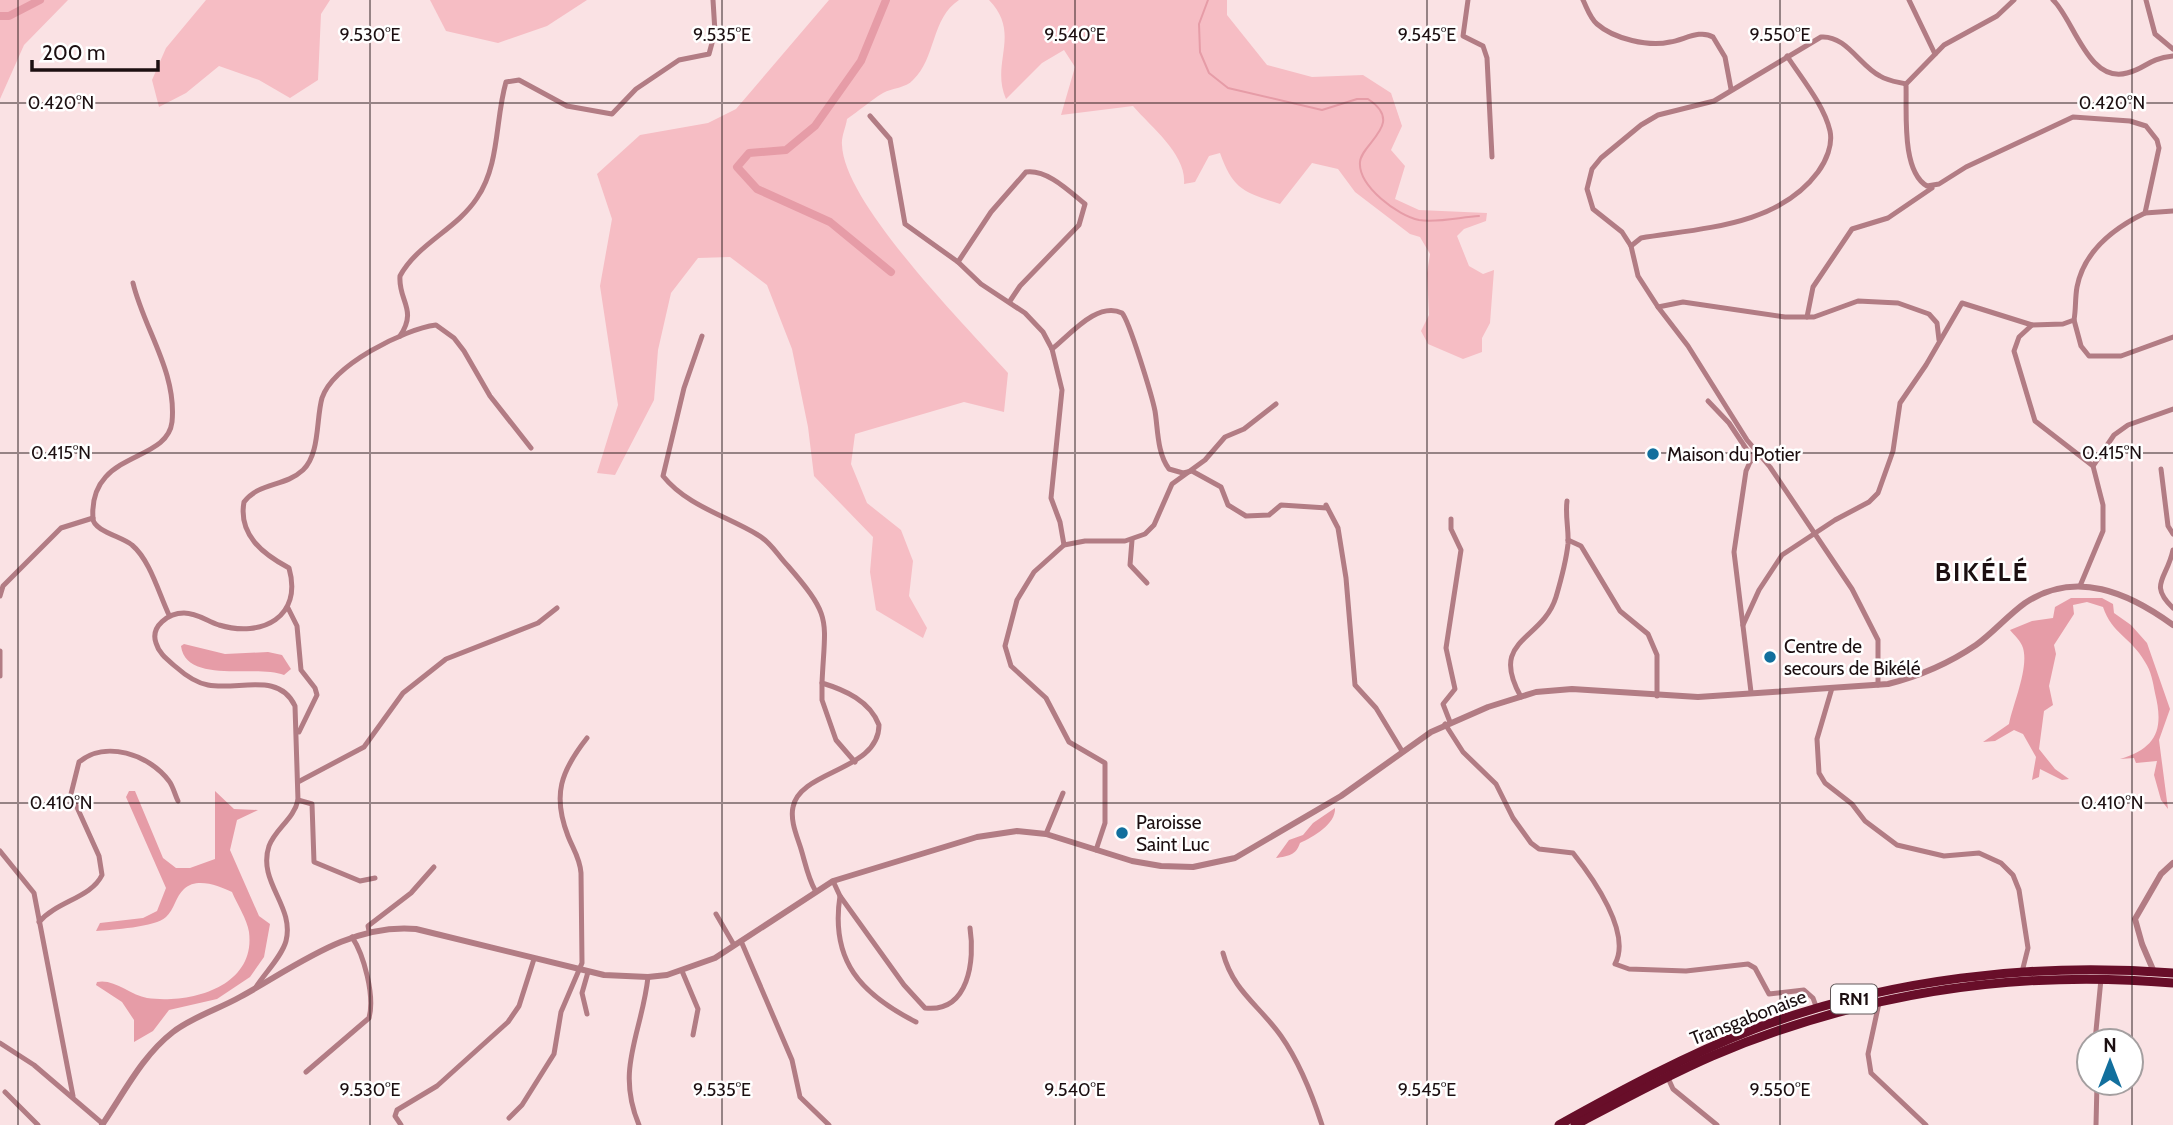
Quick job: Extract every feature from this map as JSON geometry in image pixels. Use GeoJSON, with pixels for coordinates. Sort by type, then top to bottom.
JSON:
{"type":"FeatureCollection","features":[{"type":"Feature","properties":{"kind":"highway","name":"Transgabonaise"},"geometry":{"type":"LineString","coordinates":[[1559,1125],[1694,1055],[1755,1029],[1817,1009],[1901,988],[2022,972],[2154,976],[2173,983]]}},
{"type":"Feature","properties":{"kind":"highway","name":"Transgabonaise"},"geometry":{"type":"LineString","coordinates":[[1575,1125],[1711,1056],[1880,1000],[1977,984],[2173,973]]}},
{"type":"Feature","properties":{"kind":"street"},"geometry":{"type":"LineString","coordinates":[[400,336],[407,322],[408,310],[400,286],[400,276],[418,254],[479,195],[494,151],[506,82],[519,80],[567,106],[612,114],[636,89],[679,60],[709,54],[715,32],[713,0]]}},
{"type":"Feature","properties":{"kind":"street"},"geometry":{"type":"LineString","coordinates":[[1468,0],[1463,36],[1483,46],[1487,58],[1492,157]]}},
{"type":"Feature","properties":{"kind":"street"},"geometry":{"type":"LineString","coordinates":[[1583,0],[1592,18],[1601,27],[1642,42],[1664,44],[1708,34],[1720,46],[1725,57],[1731,89]]}},
{"type":"Feature","properties":{"kind":"street"},"geometry":{"type":"LineString","coordinates":[[1909,0],[1935,54]]}},
{"type":"Feature","properties":{"kind":"street"},"geometry":{"type":"LineString","coordinates":[[1934,186],[1921,183],[1910,160],[1906,84],[1944,45],[1997,16],[2014,0]]}},
{"type":"Feature","properties":{"kind":"street"},"geometry":{"type":"LineString","coordinates":[[2053,0],[2079,43],[2109,72],[2128,73],[2149,60],[2173,56],[2173,49],[2155,34],[2146,0]]}},
{"type":"Feature","properties":{"kind":"street"},"geometry":{"type":"LineString","coordinates":[[1756,458],[1688,346],[1638,276],[1631,246],[1622,232],[1590,204],[1587,189],[1592,169],[1611,148],[1658,115],[1714,101],[1787,56],[1827,37],[1843,44],[1880,77],[1906,84]]}},
{"type":"Feature","properties":{"kind":"street"},"geometry":{"type":"LineString","coordinates":[[1631,246],[1641,238],[1754,216],[1787,201],[1807,185],[1828,154],[1830,130],[1787,56]]}},
{"type":"Feature","properties":{"kind":"street"},"geometry":{"type":"LineString","coordinates":[[870,116],[890,139],[905,224],[958,262],[981,284],[1010,301],[1032,319],[1052,349],[1062,390],[1051,498],[1060,522],[1064,545]]}},
{"type":"Feature","properties":{"kind":"street"},"geometry":{"type":"LineString","coordinates":[[1807,317],[1813,287],[1852,229],[1888,218],[1966,167],[2073,117],[2130,121],[2146,127],[2157,140],[2159,148],[2145,213]]}},
{"type":"Feature","properties":{"kind":"street"},"geometry":{"type":"LineString","coordinates":[[958,262],[991,212],[1026,172],[1045,176],[1085,204],[1079,225],[1020,286],[1010,301]]}},
{"type":"Feature","properties":{"kind":"street"},"geometry":{"type":"LineString","coordinates":[[2173,211],[2145,213],[2116,228],[2090,257],[2077,287],[2074,320],[2081,346],[2086,354],[2092,356],[2121,356],[2173,337]]}},
{"type":"Feature","properties":{"kind":"street"},"geometry":{"type":"LineString","coordinates":[[133,284],[163,363],[171,398],[172,422],[165,439],[107,474],[96,495],[93,518],[96,526],[126,541],[139,553],[169,615]]}},
{"type":"Feature","properties":{"kind":"street"},"geometry":{"type":"LineString","coordinates":[[1658,307],[1683,302],[1807,317],[1827,314],[1858,301],[1898,303],[1929,313],[1937,323],[1940,342]]}},
{"type":"Feature","properties":{"kind":"street"},"geometry":{"type":"LineString","coordinates":[[1743,625],[1773,566],[1782,555],[1868,502],[1878,493],[1893,451],[1899,403],[1940,342],[1962,303],[2032,325],[2063,324],[2074,320]]}},
{"type":"Feature","properties":{"kind":"street"},"geometry":{"type":"LineString","coordinates":[[1052,349],[1089,317],[1113,310],[1122,313],[1126,317],[1136,346],[1155,409],[1162,457],[1173,471],[1192,471],[1221,487],[1228,505],[1246,516],[1269,515],[1281,505],[1326,506],[1337,525],[1345,575],[1355,685],[1383,718],[1402,751]]}},
{"type":"Feature","properties":{"kind":"street"},"geometry":{"type":"LineString","coordinates":[[254,989],[286,942],[286,915],[269,881],[267,863],[269,845],[296,809],[298,800],[295,706],[288,694],[278,687],[211,686],[193,678],[165,658],[155,637],[160,624],[169,615],[194,614],[219,625],[248,628],[268,625],[278,620],[288,608],[292,581],[289,568],[260,550],[246,528],[244,502],[257,489],[282,483],[304,469],[312,454],[327,387],[344,370],[400,336],[436,325],[454,338],[490,396],[531,448]]}},
{"type":"Feature","properties":{"kind":"street"},"geometry":{"type":"LineString","coordinates":[[2032,325],[2018,337],[2014,351],[2035,421],[2093,466],[2104,527],[2080,586]]}},
{"type":"Feature","properties":{"kind":"street"},"geometry":{"type":"LineString","coordinates":[[702,336],[684,388],[663,476],[707,511],[767,541],[817,603],[825,623],[827,639],[822,701],[836,740],[855,762]]}},
{"type":"Feature","properties":{"kind":"street"},"geometry":{"type":"LineString","coordinates":[[1708,401],[1756,458],[1770,467],[1873,625],[1878,640],[1878,685]]}},
{"type":"Feature","properties":{"kind":"street"},"geometry":{"type":"LineString","coordinates":[[1096,850],[1105,823],[1105,763],[1069,742],[1046,698],[1011,666],[1005,646],[1017,600],[1034,572],[1064,545],[1086,541],[1132,540],[1154,525],[1172,484],[1192,471],[1225,437],[1244,429],[1276,404]]}},
{"type":"Feature","properties":{"kind":"street"},"geometry":{"type":"LineString","coordinates":[[2093,466],[2114,435],[2128,425],[2173,409]]}},
{"type":"Feature","properties":{"kind":"street"},"geometry":{"type":"LineString","coordinates":[[1751,692],[1734,544],[1745,478],[1756,458]]}},
{"type":"Feature","properties":{"kind":"street"},"geometry":{"type":"LineString","coordinates":[[2161,469],[2168,526],[2173,534]]}},
{"type":"Feature","properties":{"kind":"street"},"geometry":{"type":"LineString","coordinates":[[1521,697],[1509,676],[1510,664],[1521,640],[1552,607],[1568,540],[1567,501]]}},
{"type":"Feature","properties":{"kind":"street"},"geometry":{"type":"LineString","coordinates":[[0,596],[2,586],[61,528],[93,518]]}},
{"type":"Feature","properties":{"kind":"street"},"geometry":{"type":"LineString","coordinates":[[1451,519],[1451,529],[1461,550],[1446,648],[1455,683],[1455,689],[1443,704],[1448,723],[1463,752],[1496,784],[1513,818],[1531,843],[1539,849],[1573,853],[1583,866],[1618,929],[1620,949],[1615,964],[1629,969],[1686,971],[1738,962],[1748,964],[1755,968],[1769,994],[1804,990],[1813,998],[1817,1009]]}},
{"type":"Feature","properties":{"kind":"street"},"geometry":{"type":"LineString","coordinates":[[1132,540],[1130,565],[1147,583]]}},
{"type":"Feature","properties":{"kind":"street"},"geometry":{"type":"LineString","coordinates":[[1568,540],[1581,546],[1620,611],[1648,634],[1657,655],[1657,695]]}},
{"type":"Feature","properties":{"kind":"street"},"geometry":{"type":"LineString","coordinates":[[2173,550],[2159,593],[2173,608]]}},
{"type":"Feature","properties":{"kind":"street"},"geometry":{"type":"LineString","coordinates":[[0,1043],[73,1096],[103,1125],[140,1067],[174,1031],[352,937],[369,931],[388,928],[416,929],[578,970],[648,977],[682,971],[702,964],[833,881],[977,837],[1017,831],[1046,834],[1132,861],[1169,867],[1208,865],[1236,858],[1341,796],[1402,751],[1448,723],[1521,697],[1559,689],[1698,697],[1878,685],[1927,673],[1978,643],[2037,596],[2059,588],[2080,586],[2128,597],[2173,625]]}},
{"type":"Feature","properties":{"kind":"street"},"geometry":{"type":"LineString","coordinates":[[288,608],[297,626],[301,670],[317,695],[298,735]]}},
{"type":"Feature","properties":{"kind":"street"},"geometry":{"type":"LineString","coordinates":[[298,782],[364,747],[403,693],[446,659],[538,623],[557,608]]}},
{"type":"Feature","properties":{"kind":"street"},"geometry":{"type":"LineString","coordinates":[[0,651],[0,677]]}},
{"type":"Feature","properties":{"kind":"street"},"geometry":{"type":"LineString","coordinates":[[815,890],[797,836],[793,807],[807,787],[855,762],[879,732],[875,715],[841,689],[822,683]]}},
{"type":"Feature","properties":{"kind":"street"},"geometry":{"type":"LineString","coordinates":[[1832,688],[1817,739],[1819,773],[1825,783],[1852,804],[1865,821],[1897,845],[1944,856],[1979,853],[2001,863],[2012,875],[2019,890],[2028,948],[2022,972]]}},
{"type":"Feature","properties":{"kind":"street"},"geometry":{"type":"LineString","coordinates":[[509,1118],[522,1105],[554,1054],[561,1012],[584,951],[580,860],[567,835],[560,789],[565,771],[587,738]]}},
{"type":"Feature","properties":{"kind":"street"},"geometry":{"type":"LineString","coordinates":[[39,922],[50,909],[91,888],[102,875],[99,856],[71,794],[79,762],[96,752],[118,751],[144,760],[169,781],[178,802]]}},
{"type":"Feature","properties":{"kind":"street"},"geometry":{"type":"LineString","coordinates":[[1046,834],[1063,793]]}},
{"type":"Feature","properties":{"kind":"street"},"geometry":{"type":"LineString","coordinates":[[298,800],[312,804],[314,862],[360,881],[375,878]]}},
{"type":"Feature","properties":{"kind":"street"},"geometry":{"type":"LineString","coordinates":[[0,851],[34,893],[73,1096]]}},
{"type":"Feature","properties":{"kind":"street"},"geometry":{"type":"LineString","coordinates":[[2154,976],[2141,944],[2135,919],[2161,874],[2173,863]]}},
{"type":"Feature","properties":{"kind":"street"},"geometry":{"type":"LineString","coordinates":[[369,931],[368,926],[411,893],[434,867]]}},
{"type":"Feature","properties":{"kind":"street"},"geometry":{"type":"LineString","coordinates":[[833,881],[840,896],[904,985],[925,1008],[947,1007],[957,998],[972,962],[970,928]]}},
{"type":"Feature","properties":{"kind":"street"},"geometry":{"type":"LineString","coordinates":[[840,896],[836,920],[845,961],[867,991],[916,1021]]}},
{"type":"Feature","properties":{"kind":"street"},"geometry":{"type":"LineString","coordinates":[[716,914],[734,945]]}},
{"type":"Feature","properties":{"kind":"street"},"geometry":{"type":"LineString","coordinates":[[306,1072],[369,1018],[371,1004],[358,948],[352,937]]}},
{"type":"Feature","properties":{"kind":"street"},"geometry":{"type":"LineString","coordinates":[[741,941],[792,1060],[800,1097],[829,1125]]}},
{"type":"Feature","properties":{"kind":"street"},"geometry":{"type":"LineString","coordinates":[[1223,953],[1231,978],[1272,1024],[1294,1056],[1322,1125]]}},
{"type":"Feature","properties":{"kind":"street"},"geometry":{"type":"LineString","coordinates":[[401,1125],[395,1116],[397,1110],[437,1086],[508,1022],[519,1006],[534,958]]}},
{"type":"Feature","properties":{"kind":"street"},"geometry":{"type":"LineString","coordinates":[[682,971],[698,1009],[694,1034]]}},
{"type":"Feature","properties":{"kind":"street"},"geometry":{"type":"LineString","coordinates":[[587,1014],[582,993],[588,972]]}},
{"type":"Feature","properties":{"kind":"street"},"geometry":{"type":"LineString","coordinates":[[639,1125],[633,1111],[627,1070],[642,1020],[648,977]]}},
{"type":"Feature","properties":{"kind":"street"},"geometry":{"type":"LineString","coordinates":[[2096,1027],[2101,979]]}},
{"type":"Feature","properties":{"kind":"street"},"geometry":{"type":"LineString","coordinates":[[1880,1000],[1868,1054],[1871,1073],[1926,1125]]}},
{"type":"Feature","properties":{"kind":"street"},"geometry":{"type":"LineString","coordinates":[[1668,1078],[1674,1089],[1717,1125]]}},
{"type":"Feature","properties":{"kind":"street"},"geometry":{"type":"LineString","coordinates":[[5,1093],[38,1125]]}},
{"type":"Feature","properties":{"kind":"street"},"geometry":{"type":"LineString","coordinates":[[2096,1125],[2097,1097]]}},
{"type":"Feature","properties":{"kind":"shaded area"},"geometry":{"type":"Polygon","coordinates":[[[0,0],[68,0],[24,45],[0,99],[0,0]]]}},
{"type":"Feature","properties":{"kind":"shaded area"},"geometry":{"type":"Polygon","coordinates":[[[206,0],[330,0],[321,14],[318,80],[290,98],[259,80],[219,66],[186,93],[159,107],[152,80],[166,48],[206,0]]]}},
{"type":"Feature","properties":{"kind":"shaded area"},"geometry":{"type":"Polygon","coordinates":[[[430,0],[587,0],[547,26],[498,43],[446,31],[430,0]]]}},
{"type":"Feature","properties":{"kind":"shaded area"},"geometry":{"type":"Polygon","coordinates":[[[829,0],[959,0],[943,17],[920,71],[910,83],[883,93],[847,119],[842,142],[848,170],[863,199],[885,231],[910,264],[1008,373],[1004,412],[964,402],[855,434],[851,464],[867,503],[901,530],[913,561],[909,596],[927,628],[923,638],[876,610],[870,572],[873,537],[814,476],[808,427],[792,349],[767,285],[730,257],[698,258],[671,293],[658,350],[654,400],[615,475],[597,473],[618,405],[600,286],[612,219],[597,174],[640,135],[708,123],[736,109],[829,0]]]}},
{"type":"Feature","properties":{"kind":"shaded area"},"geometry":{"type":"Polygon","coordinates":[[[989,0],[1227,0],[1227,15],[1267,65],[1312,77],[1363,75],[1391,93],[1402,126],[1391,150],[1405,166],[1395,199],[1419,210],[1487,213],[1486,221],[1464,229],[1457,236],[1469,266],[1483,274],[1494,270],[1490,323],[1482,338],[1482,352],[1463,359],[1428,344],[1421,331],[1429,315],[1427,273],[1430,254],[1420,237],[1410,234],[1355,192],[1338,169],[1312,163],[1280,204],[1241,188],[1230,174],[1220,153],[1209,156],[1195,182],[1184,184],[1180,163],[1174,152],[1133,106],[1061,115],[1075,67],[1064,50],[1042,63],[1006,99],[1001,73],[1005,37],[1003,25],[999,13],[989,0]]]}},
{"type":"Feature","properties":{"kind":"shaded area"},"geometry":{"type":"Polygon","coordinates":[[[2071,598],[2102,598],[2113,604],[2114,613],[2131,625],[2147,643],[2170,709],[2159,740],[2168,809],[2161,800],[2154,775],[2157,761],[2136,763],[2134,758],[2120,759],[2150,743],[2158,727],[2158,706],[2147,665],[2111,623],[2103,607],[2087,602],[2073,605],[2074,614],[2054,645],[2056,654],[2049,686],[2053,705],[2044,711],[2039,749],[2055,769],[2069,779],[2062,780],[2040,769],[2039,777],[2032,780],[2036,757],[2023,734],[2014,730],[1995,741],[1983,742],[2009,724],[2020,686],[2024,666],[2023,648],[2010,630],[2032,621],[2053,618],[2055,607],[2071,598]]]}},
{"type":"Feature","properties":{"kind":"shaded area"},"geometry":{"type":"Polygon","coordinates":[[[184,644],[225,654],[268,652],[282,655],[291,669],[284,675],[209,669],[195,665],[186,658],[181,646],[184,644]]]}},
{"type":"Feature","properties":{"kind":"shaded area"},"geometry":{"type":"Polygon","coordinates":[[[129,791],[135,791],[163,858],[176,868],[190,868],[215,859],[215,791],[234,809],[258,810],[237,820],[230,850],[259,916],[270,924],[264,957],[250,977],[217,999],[169,1010],[153,1031],[134,1042],[134,1020],[122,1002],[96,985],[97,982],[109,982],[147,998],[182,998],[200,994],[231,979],[242,966],[248,951],[249,932],[232,892],[201,883],[189,885],[184,889],[169,914],[161,920],[133,927],[96,931],[100,923],[143,918],[157,911],[166,888],[126,797],[129,791]]]}},
{"type":"Feature","properties":{"kind":"shaded area"},"geometry":{"type":"Polygon","coordinates":[[[1335,808],[1328,825],[1300,843],[1291,854],[1276,858],[1289,840],[1303,835],[1313,823],[1335,808]]]}},
{"type":"Feature","properties":{"kind":"waterway"},"geometry":{"type":"LineString","coordinates":[[0,16],[9,16],[40,0]]}},
{"type":"Feature","properties":{"kind":"waterway"},"geometry":{"type":"LineString","coordinates":[[886,0],[861,61],[815,126],[786,150],[749,153],[737,167],[757,189],[830,222],[891,272]]}},
{"type":"Feature","properties":{"kind":"waterway"},"geometry":{"type":"LineString","coordinates":[[1208,0],[1199,24],[1200,52],[1209,73],[1228,88],[1322,110],[1357,99],[1368,99],[1379,108],[1383,117],[1379,133],[1362,155],[1360,162],[1365,181],[1372,190],[1401,213],[1419,220],[1479,216]]}},
{"type":"Feature","properties":{"kind":"place","name":"Maison du Potier"},"geometry":{"type":"Point","coordinates":[1653,454]}},
{"type":"Feature","properties":{"kind":"place","name":"Centre de secours de Bikélé"},"geometry":{"type":"Point","coordinates":[1770,657]}},
{"type":"Feature","properties":{"kind":"place","name":"Paroisse Saint Luc"},"geometry":{"type":"Point","coordinates":[1122,833]}},
{"type":"Feature","properties":{"kind":"district","name":"BIKÉLÉ"},"geometry":{"type":"Point","coordinates":[1982,572]}}]}
